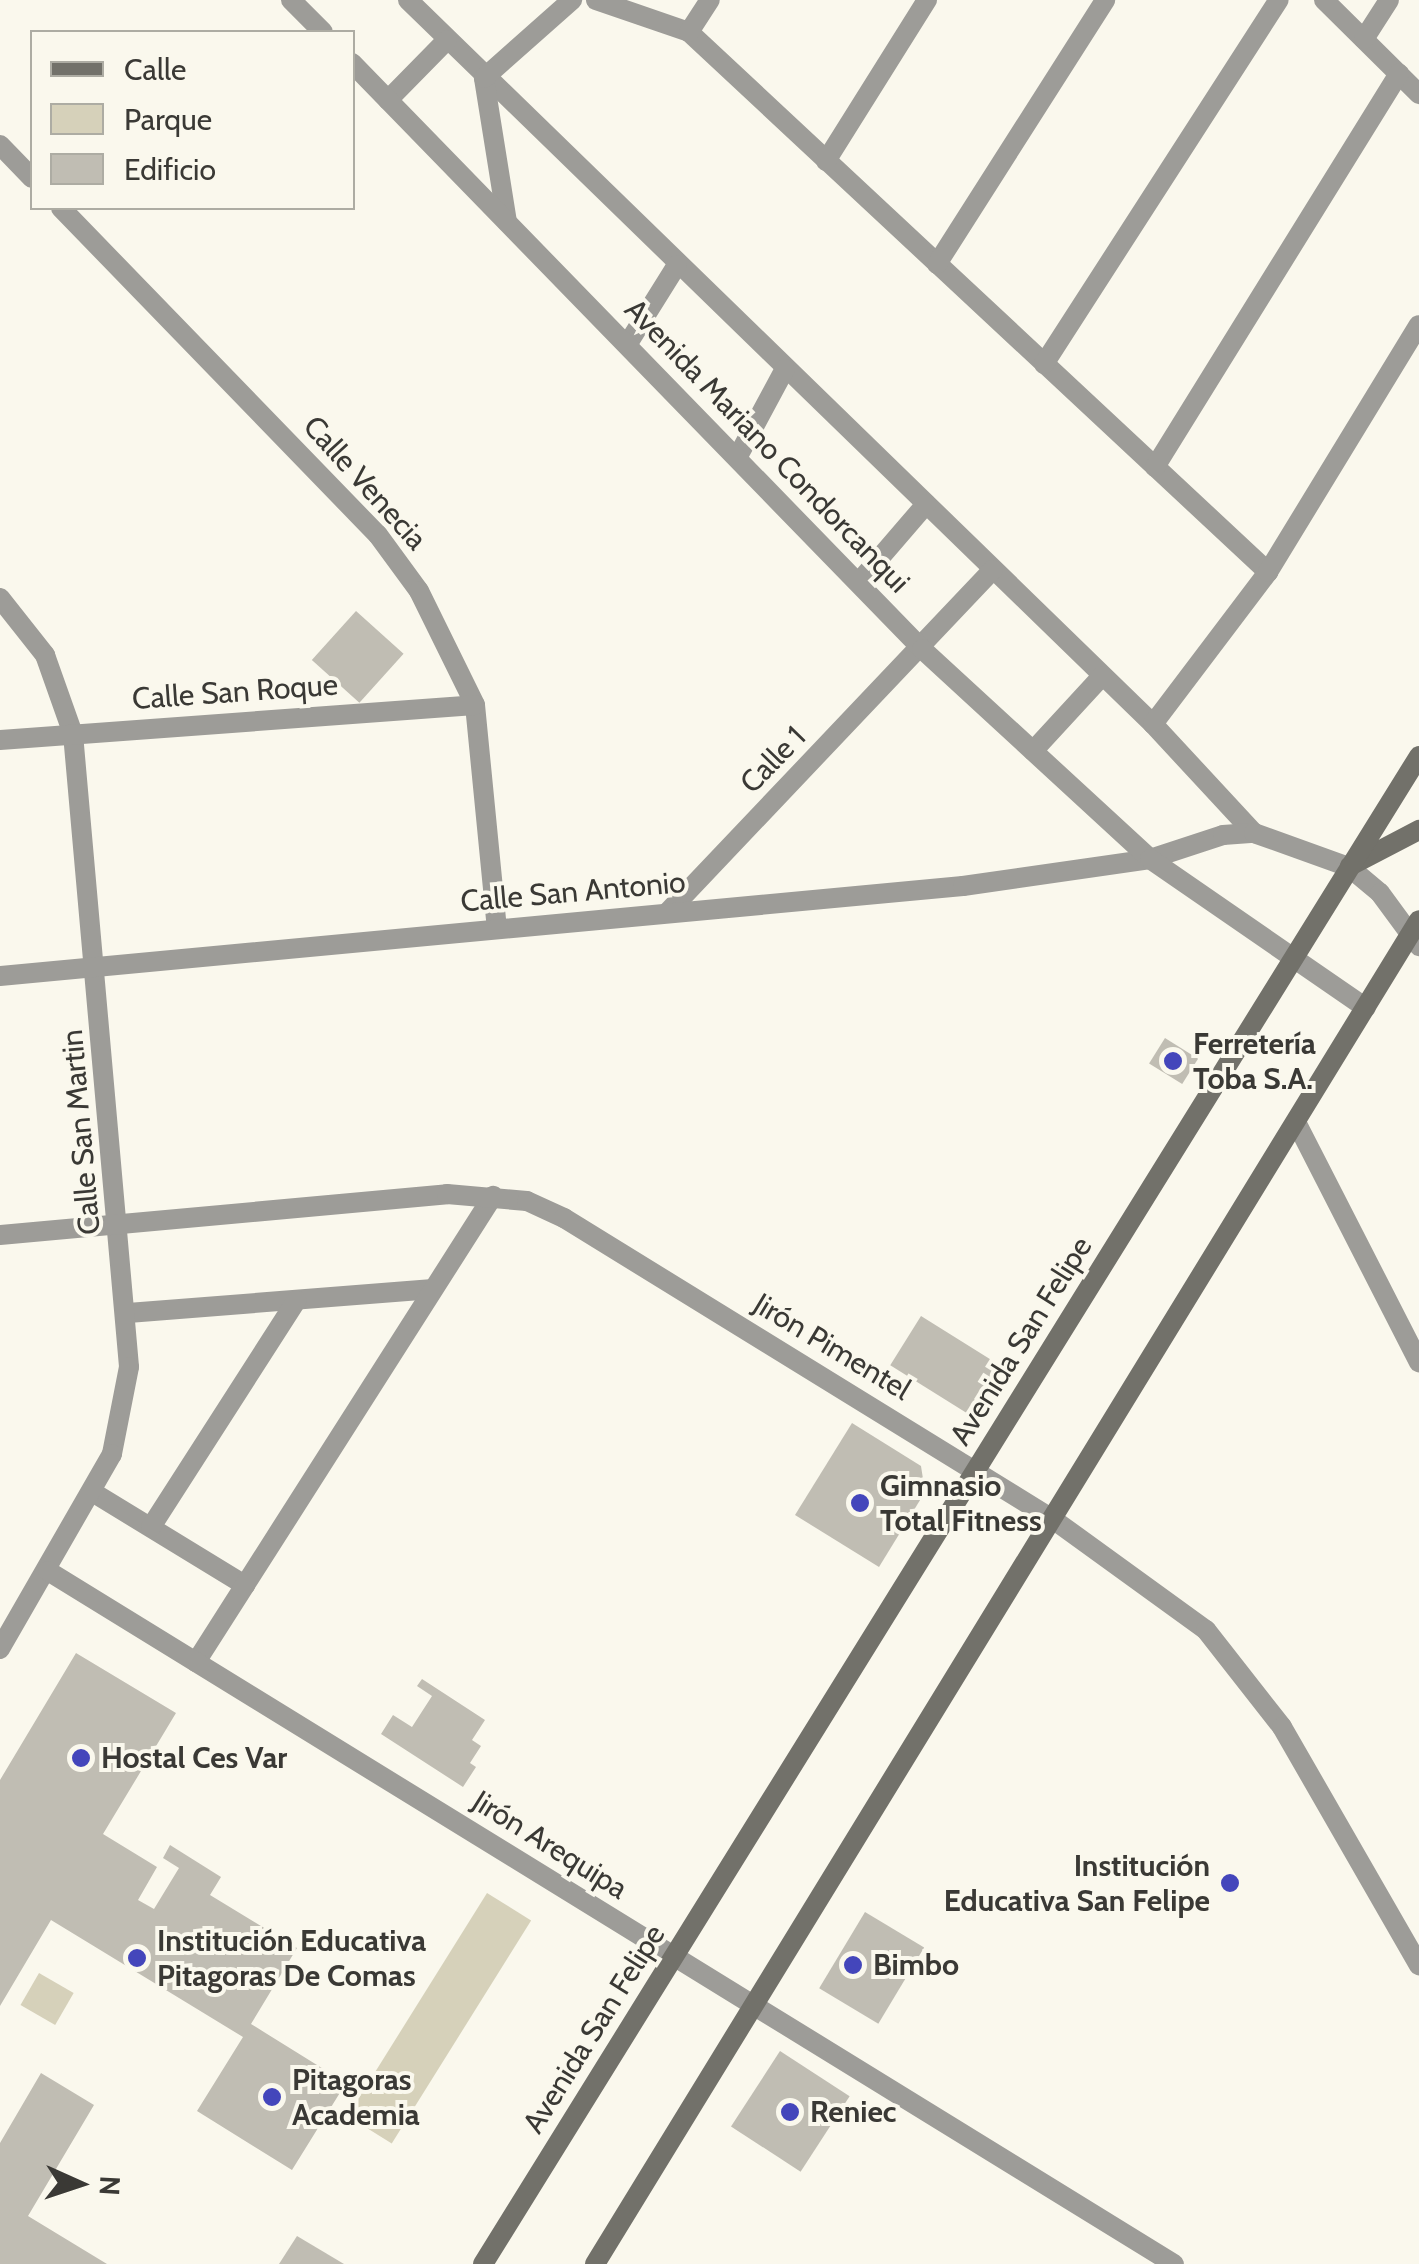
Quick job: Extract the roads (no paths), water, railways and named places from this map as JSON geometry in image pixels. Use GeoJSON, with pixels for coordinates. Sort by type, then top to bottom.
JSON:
{"type":"FeatureCollection","features":[{"type":"Feature","properties":{"kind":"main road","name":"Avenida San Felipe"},"geometry":{"type":"LineString","coordinates":[[483,2264],[1419,756]]}},
{"type":"Feature","properties":{"kind":"main road"},"geometry":{"type":"LineString","coordinates":[[1349,867],[1419,830]]}},
{"type":"Feature","properties":{"kind":"main road"},"geometry":{"type":"LineString","coordinates":[[596,2264],[750,2003],[1054,1520],[1366,1008],[1417,932]]}},
{"type":"Feature","properties":{"kind":"street"},"geometry":{"type":"LineString","coordinates":[[291,0],[321,30]]}},
{"type":"Feature","properties":{"kind":"street","name":"Avenida Mariano Condorcanqui"},"geometry":{"type":"LineString","coordinates":[[408,0],[1153,724],[1254,833]]}},
{"type":"Feature","properties":{"kind":"street"},"geometry":{"type":"LineString","coordinates":[[507,222],[484,78],[572,0]]}},
{"type":"Feature","properties":{"kind":"street"},"geometry":{"type":"LineString","coordinates":[[596,0],[689,32],[1268,572]]}},
{"type":"Feature","properties":{"kind":"street"},"geometry":{"type":"LineString","coordinates":[[689,32],[710,0]]}},
{"type":"Feature","properties":{"kind":"street"},"geometry":{"type":"LineString","coordinates":[[826,161],[927,0]]}},
{"type":"Feature","properties":{"kind":"street"},"geometry":{"type":"LineString","coordinates":[[937,264],[1105,0]]}},
{"type":"Feature","properties":{"kind":"street"},"geometry":{"type":"LineString","coordinates":[[1044,364],[1279,0]]}},
{"type":"Feature","properties":{"kind":"street"},"geometry":{"type":"LineString","coordinates":[[1324,0],[1419,94]]}},
{"type":"Feature","properties":{"kind":"street"},"geometry":{"type":"LineString","coordinates":[[1364,40],[1389,0]]}},
{"type":"Feature","properties":{"kind":"street"},"geometry":{"type":"LineString","coordinates":[[388,100],[447,40]]}},
{"type":"Feature","properties":{"kind":"street","name":"Avenida Mariano Condorcanqui"},"geometry":{"type":"LineString","coordinates":[[355,66],[922,648],[1150,859],[1292,963],[1366,1008]]}},
{"type":"Feature","properties":{"kind":"street"},"geometry":{"type":"LineString","coordinates":[[1155,467],[1399,74]]}},
{"type":"Feature","properties":{"kind":"street"},"geometry":{"type":"LineString","coordinates":[[0,145],[30,176]]}},
{"type":"Feature","properties":{"kind":"street","name":"Calle Venecia"},"geometry":{"type":"LineString","coordinates":[[63,210],[378,535],[445,637],[474,705],[496,929]]}},
{"type":"Feature","properties":{"kind":"street"},"geometry":{"type":"LineString","coordinates":[[627,345],[678,265]]}},
{"type":"Feature","properties":{"kind":"street"},"geometry":{"type":"LineString","coordinates":[[1153,724],[1268,572],[1419,325]]}},
{"type":"Feature","properties":{"kind":"street"},"geometry":{"type":"LineString","coordinates":[[737,458],[785,369]]}},
{"type":"Feature","properties":{"kind":"street"},"geometry":{"type":"LineString","coordinates":[[859,582],[926,504]]}},
{"type":"Feature","properties":{"kind":"street","name":"Calle 1"},"geometry":{"type":"LineString","coordinates":[[666,914],[994,570]]}},
{"type":"Feature","properties":{"kind":"street","name":"Calle San Martin"},"geometry":{"type":"LineString","coordinates":[[0,598],[45,655],[73,734],[128,1313],[122,1414],[94,1493],[0,1649]]}},
{"type":"Feature","properties":{"kind":"street"},"geometry":{"type":"LineString","coordinates":[[1033,751],[1102,676]]}},
{"type":"Feature","properties":{"kind":"street","name":"Calle San Roque"},"geometry":{"type":"LineString","coordinates":[[0,740],[474,705]]}},
{"type":"Feature","properties":{"kind":"street"},"geometry":{"type":"LineString","coordinates":[[1150,859],[1223,835],[1254,833],[1349,867],[1417,932]]}},
{"type":"Feature","properties":{"kind":"street","name":"Calle San Antonio"},"geometry":{"type":"LineString","coordinates":[[0,976],[963,886],[1150,859]]}},
{"type":"Feature","properties":{"kind":"street"},"geometry":{"type":"LineString","coordinates":[[1296,1122],[1419,1362]]}},
{"type":"Feature","properties":{"kind":"street","name":"Jirón Pimentel"},"geometry":{"type":"LineString","coordinates":[[0,1236],[119,1221],[447,1194],[527,1201],[564,1218],[1054,1520],[1176,1606],[1246,1673],[1419,1965]]}},
{"type":"Feature","properties":{"kind":"street"},"geometry":{"type":"LineString","coordinates":[[196,1662],[493,1196]]}},
{"type":"Feature","properties":{"kind":"street"},"geometry":{"type":"LineString","coordinates":[[128,1313],[433,1289]]}},
{"type":"Feature","properties":{"kind":"street"},"geometry":{"type":"LineString","coordinates":[[151,1527],[296,1300]]}},
{"type":"Feature","properties":{"kind":"street"},"geometry":{"type":"LineString","coordinates":[[94,1493],[245,1585]]}},
{"type":"Feature","properties":{"kind":"street","name":"Jirón Arequipa"},"geometry":{"type":"LineString","coordinates":[[48,1571],[1174,2264]]}},
{"type":"Feature","properties":{"kind":"place","name":"Ferretería Toba S.A."},"geometry":{"type":"Point","coordinates":[1173,1061]}},
{"type":"Feature","properties":{"kind":"place","name":"Gimnasio Total Fitness"},"geometry":{"type":"Point","coordinates":[860,1503]}},
{"type":"Feature","properties":{"kind":"place","name":"Hostal Ces Var"},"geometry":{"type":"Point","coordinates":[81,1758]}},
{"type":"Feature","properties":{"kind":"place","name":"Institución Educativa San Felipe"},"geometry":{"type":"Point","coordinates":[1230,1883]}},
{"type":"Feature","properties":{"kind":"place","name":"Institución Educativa Pitagoras De Comas"},"geometry":{"type":"Point","coordinates":[137,1958]}},
{"type":"Feature","properties":{"kind":"place","name":"Bimbo"},"geometry":{"type":"Point","coordinates":[853,1965]}},
{"type":"Feature","properties":{"kind":"place","name":"Pitagoras Academia"},"geometry":{"type":"Point","coordinates":[272,2097]}},
{"type":"Feature","properties":{"kind":"place","name":"Reniec"},"geometry":{"type":"Point","coordinates":[790,2112]}}]}
